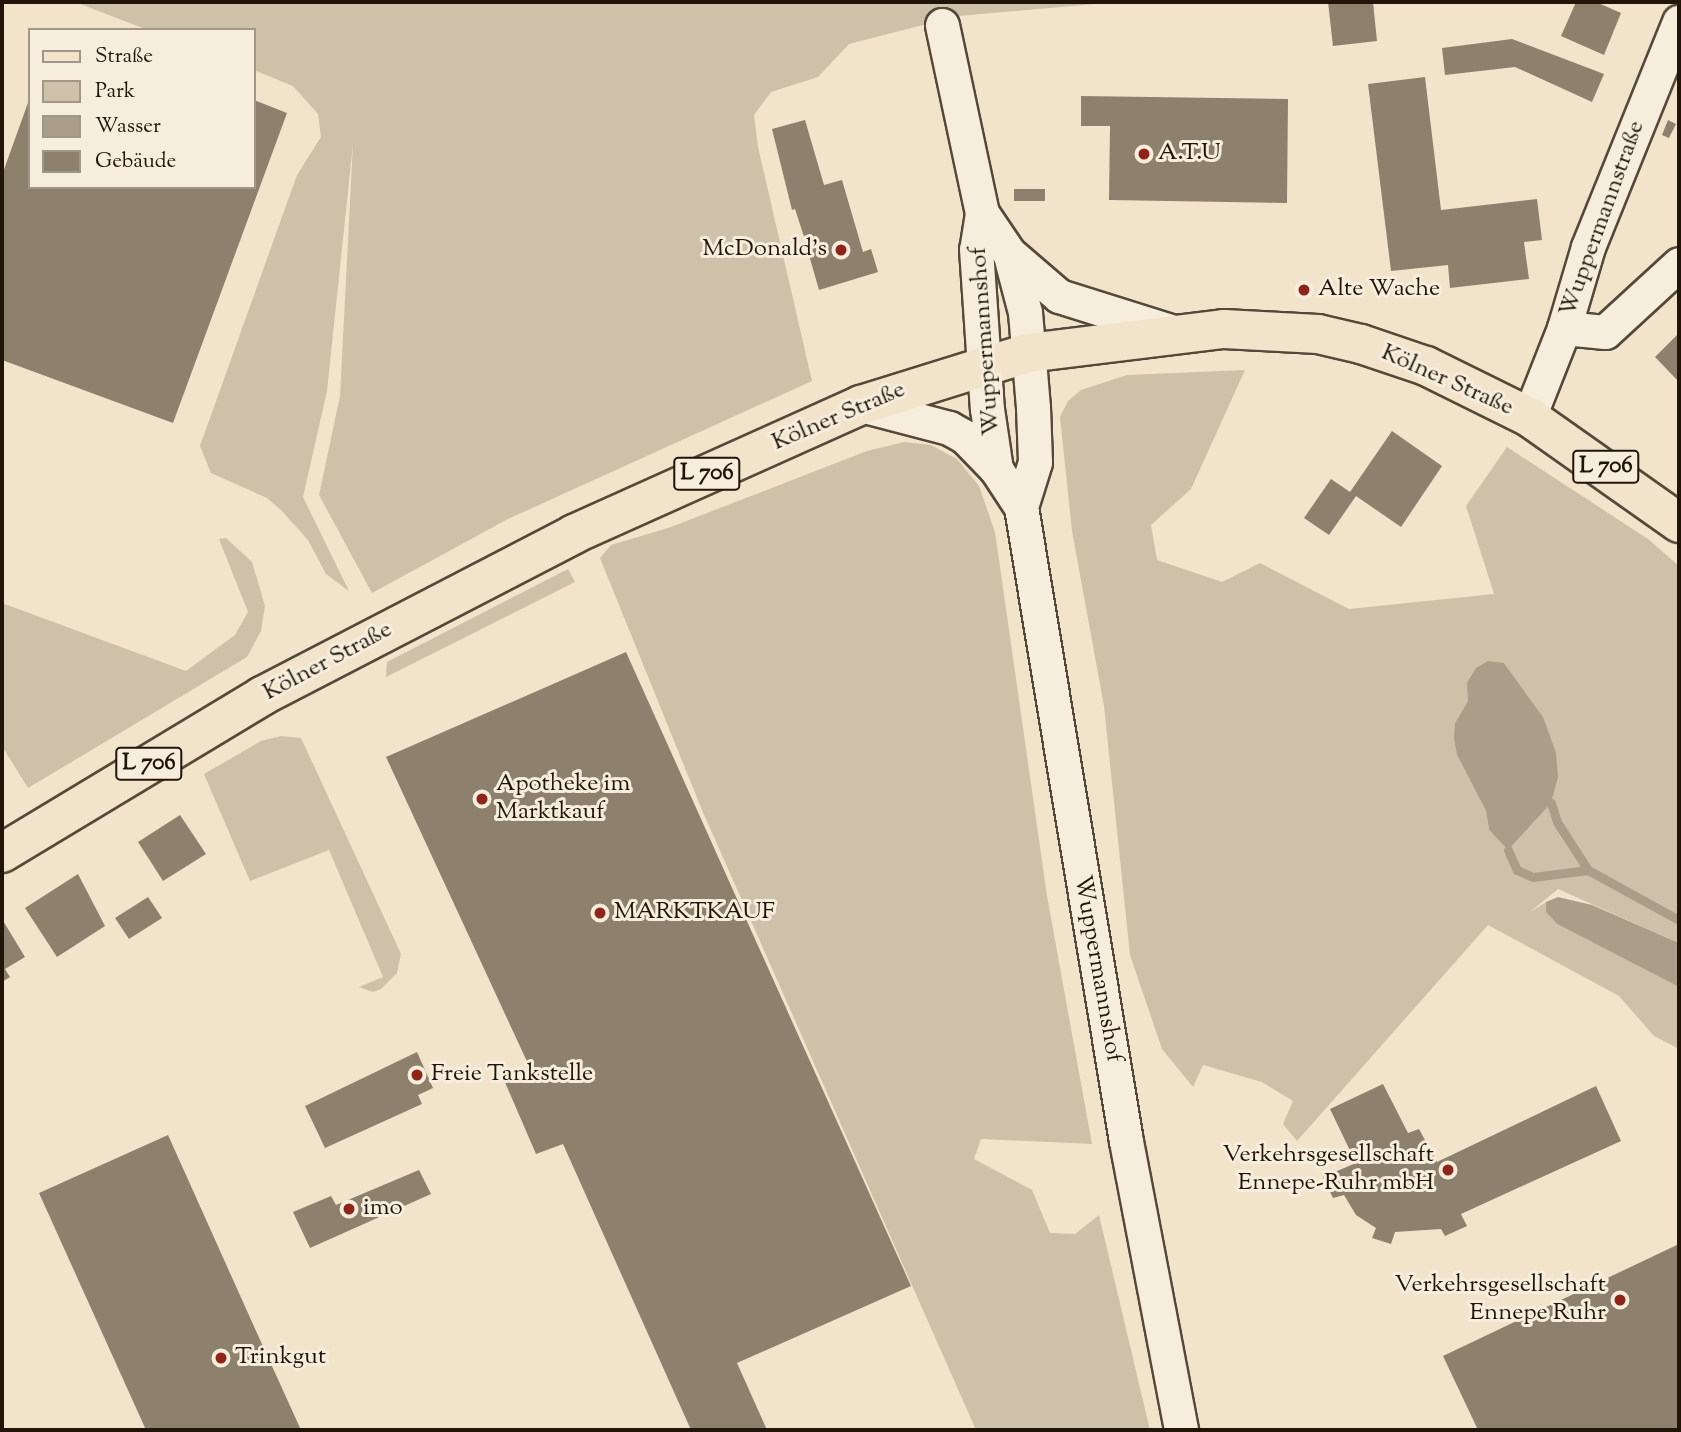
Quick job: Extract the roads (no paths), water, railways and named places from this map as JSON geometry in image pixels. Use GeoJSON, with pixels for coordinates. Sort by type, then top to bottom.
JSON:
{"type":"FeatureCollection","features":[{"type":"Feature","properties":{"kind":"main road","name":"Kölner Straße"},"geometry":{"type":"LineString","coordinates":[[2,853],[303,673],[574,534],[862,405],[1028,353],[1174,332],[1264,330],[1318,334],[1361,344],[1426,366],[1529,417],[1679,523]]}},
{"type":"Feature","properties":{"kind":"street","name":"Wuppermannstraße"},"geometry":{"type":"LineString","coordinates":[[1529,417],[1564,328],[1588,247],[1679,22]]}},
{"type":"Feature","properties":{"kind":"street","name":"Wuppermannshof"},"geometry":{"type":"LineString","coordinates":[[942,25],[982,213],[976,249],[983,365],[996,469]]}},
{"type":"Feature","properties":{"kind":"street","name":"Wuppermannshof"},"geometry":{"type":"LineString","coordinates":[[982,213],[1009,253],[1059,296],[1174,332]]}},
{"type":"Feature","properties":{"kind":"street","name":"Wuppermannshof"},"geometry":{"type":"LineString","coordinates":[[1009,253],[1025,312],[1035,462],[1021,507]]}},
{"type":"Feature","properties":{"kind":"street"},"geometry":{"type":"LineString","coordinates":[[1564,328],[1605,332],[1679,264]]}},
{"type":"Feature","properties":{"kind":"street","name":"Wuppermannshof"},"geometry":{"type":"LineString","coordinates":[[862,405],[948,428],[965,437],[996,469],[1021,507],[1126,1141],[1181,1430]]}},
{"type":"Feature","properties":{"kind":"water"},"geometry":{"type":"Polygon","coordinates":[[[1488,661],[1504,663],[1543,717],[1556,753],[1558,777],[1551,803],[1508,850],[1489,830],[1486,811],[1457,755],[1454,738],[1455,723],[1468,701],[1467,683],[1476,668],[1488,661]]]}},
{"type":"Feature","properties":{"kind":"water"},"geometry":{"type":"Polygon","coordinates":[[[1558,897],[1592,905],[1679,943],[1679,987],[1557,924],[1546,912],[1546,902],[1558,897]]]}},
{"type":"Feature","properties":{"kind":"waterway"},"geometry":{"type":"LineString","coordinates":[[1551,803],[1557,822],[1588,870],[1679,920]]}},
{"type":"Feature","properties":{"kind":"waterway"},"geometry":{"type":"LineString","coordinates":[[1508,850],[1517,870],[1533,877],[1588,870]]}},
{"type":"Feature","properties":{"kind":"place","name":"A.T.U"},"geometry":{"type":"Point","coordinates":[1144,154]}},
{"type":"Feature","properties":{"kind":"place","name":"McDonald's"},"geometry":{"type":"Point","coordinates":[841,250]}},
{"type":"Feature","properties":{"kind":"place","name":"Alte Wache"},"geometry":{"type":"Point","coordinates":[1304,290]}},
{"type":"Feature","properties":{"kind":"place","name":"Apotheke im Marktkauf"},"geometry":{"type":"Point","coordinates":[482,799]}},
{"type":"Feature","properties":{"kind":"place","name":"MARKTKAUF"},"geometry":{"type":"Point","coordinates":[600,913]}},
{"type":"Feature","properties":{"kind":"place","name":"Freie Tankstelle"},"geometry":{"type":"Point","coordinates":[417,1075]}},
{"type":"Feature","properties":{"kind":"place","name":"Verkehrsgesellschaft Ennepe-Ruhr mbH"},"geometry":{"type":"Point","coordinates":[1448,1170]}},
{"type":"Feature","properties":{"kind":"place","name":"imo"},"geometry":{"type":"Point","coordinates":[349,1209]}},
{"type":"Feature","properties":{"kind":"place","name":"Verkehrsgesellschaft Ennepe Ruhr"},"geometry":{"type":"Point","coordinates":[1620,1300]}},
{"type":"Feature","properties":{"kind":"place","name":"Trinkgut"},"geometry":{"type":"Point","coordinates":[221,1358]}}]}
